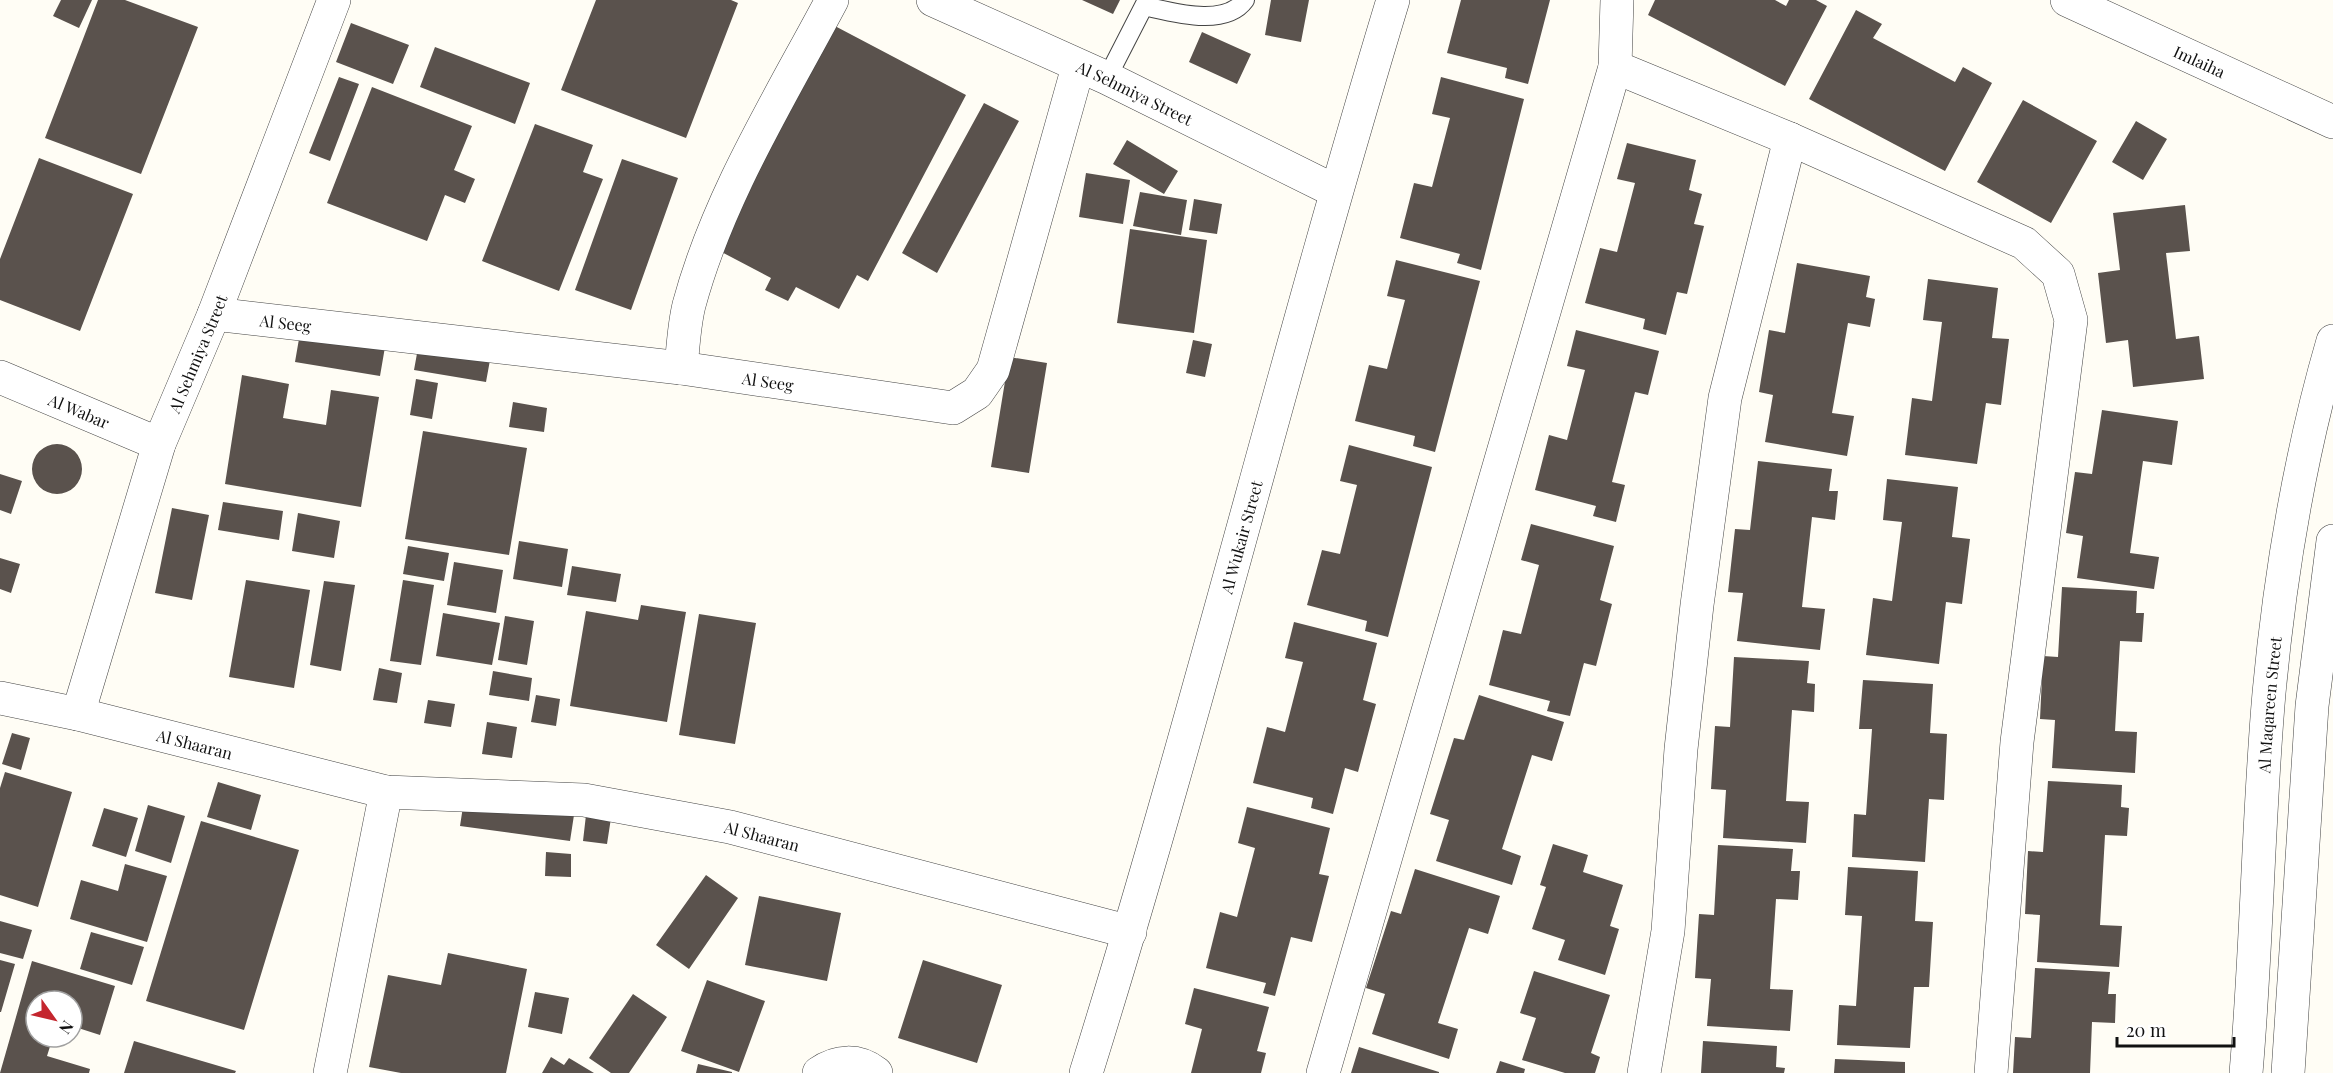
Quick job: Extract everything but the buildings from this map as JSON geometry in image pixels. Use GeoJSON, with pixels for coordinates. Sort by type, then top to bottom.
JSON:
{"type":"FeatureCollection","features":[{"type":"Feature","properties":{"kind":"street","name":"Al Sehmiya Street"},"geometry":{"type":"LineString","coordinates":[[78,714],[159,444],[214,314],[334,0]]}},
{"type":"Feature","properties":{"kind":"street"},"geometry":{"type":"LineString","coordinates":[[681,368],[688,307],[710,238],[757,142],[832,0]]}},
{"type":"Feature","properties":{"kind":"street","name":"Al Sehmiya Street"},"geometry":{"type":"LineString","coordinates":[[933,0],[1092,73],[1335,191]]}},
{"type":"Feature","properties":{"kind":"street","name":"Al Wukair Street"},"geometry":{"type":"LineString","coordinates":[[1086,1073],[1130,932],[1335,191],[1393,0]]}},
{"type":"Feature","properties":{"kind":"street"},"geometry":{"type":"LineString","coordinates":[[1323,1073],[1615,67],[1617,0]]}},
{"type":"Feature","properties":{"kind":"street","name":"Imlaiha"},"geometry":{"type":"LineString","coordinates":[[2067,0],[2333,122]]}},
{"type":"Feature","properties":{"kind":"street"},"geometry":{"type":"LineString","coordinates":[[1615,67],[1790,139],[2024,243],[2058,274],[2071,320],[2017,742],[1991,1073]]}},
{"type":"Feature","properties":{"kind":"street","name":"Al Seeg"},"geometry":{"type":"LineString","coordinates":[[214,314],[681,368],[953,408],[977,393],[993,370],[1092,73]]}},
{"type":"Feature","properties":{"kind":"street"},"geometry":{"type":"LineString","coordinates":[[1644,1073],[1668,931],[1681,749],[1697,605],[1725,398],[1790,139]]}},
{"type":"Feature","properties":{"kind":"street","name":"Al Maqareen Street"},"geometry":{"type":"LineString","coordinates":[[2246,1073],[2269,692],[2283,581],[2302,471],[2333,341]]}},
{"type":"Feature","properties":{"kind":"street","name":"Al Wabar"},"geometry":{"type":"LineString","coordinates":[[0,377],[159,444]]}},
{"type":"Feature","properties":{"kind":"street"},"geometry":{"type":"LineString","coordinates":[[2288,1073],[2312,706],[2333,541]]}},
{"type":"Feature","properties":{"kind":"street","name":"Al Shaaran"},"geometry":{"type":"LineString","coordinates":[[0,698],[78,714],[386,792],[584,800],[730,827],[1130,932]]}},
{"type":"Feature","properties":{"kind":"street"},"geometry":{"type":"LineString","coordinates":[[330,1073],[386,792]]}},
{"type":"Feature","properties":{"kind":"street"},"geometry":{"type":"LineString","coordinates":[[819,1073],[829,1066],[844,1062],[860,1064],[876,1073]]}},
{"type":"Feature","properties":{"kind":"lane"},"geometry":{"type":"LineString","coordinates":[[1092,73],[1146,3],[1190,16],[1223,14],[1239,8],[1245,0]]}}]}
